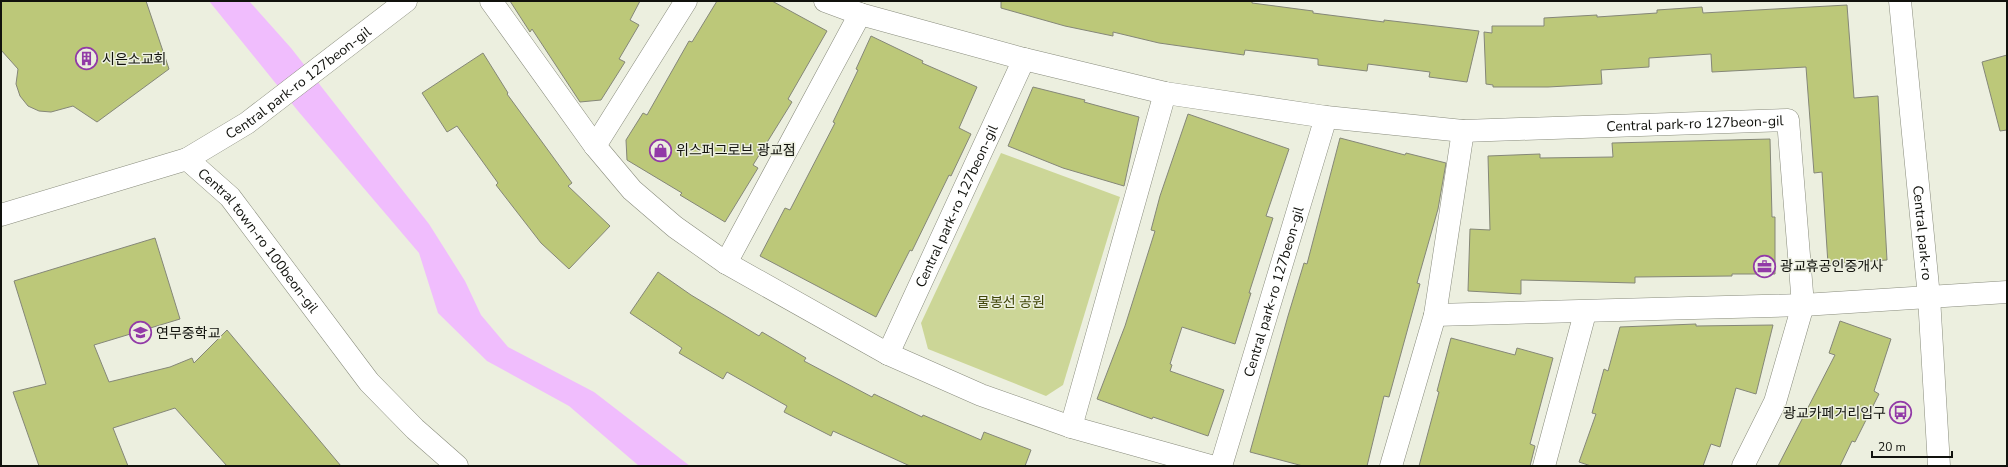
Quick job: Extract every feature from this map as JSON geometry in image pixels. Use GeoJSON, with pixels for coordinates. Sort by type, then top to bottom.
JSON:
{"type":"FeatureCollection","features":[{"type":"Feature","properties":{"kind":"street","name":"Central park-ro 127beon-gil"},"geometry":{"type":"LineString","coordinates":[[187,159],[261,112],[406,1]]}},
{"type":"Feature","properties":{"kind":"street"},"geometry":{"type":"LineString","coordinates":[[491,1],[596,146],[632,190],[674,227],[726,263],[888,354],[980,395],[1071,427],[1211,466]]}},
{"type":"Feature","properties":{"kind":"street"},"geometry":{"type":"LineString","coordinates":[[596,146],[686,1]]}},
{"type":"Feature","properties":{"kind":"street","name":"Central park-ro 127beon-gil"},"geometry":{"type":"LineString","coordinates":[[825,1],[860,14],[1024,59],[1165,93],[1326,117],[1463,131],[1788,120],[1803,305],[1775,402],[1743,466]]}},
{"type":"Feature","properties":{"kind":"street","name":"Central park-ro"},"geometry":{"type":"LineString","coordinates":[[1900,1],[1929,297],[1939,466]]}},
{"type":"Feature","properties":{"kind":"street"},"geometry":{"type":"LineString","coordinates":[[726,263],[860,14]]}},
{"type":"Feature","properties":{"kind":"street","name":"Central park-ro 127beon-gil"},"geometry":{"type":"LineString","coordinates":[[888,354],[1024,59]]}},
{"type":"Feature","properties":{"kind":"street"},"geometry":{"type":"LineString","coordinates":[[1071,427],[1165,93]]}},
{"type":"Feature","properties":{"kind":"street","name":"Central park-ro 127beon-gil"},"geometry":{"type":"LineString","coordinates":[[1221,466],[1326,117]]}},
{"type":"Feature","properties":{"kind":"street"},"geometry":{"type":"LineString","coordinates":[[1391,466],[1435,315],[1463,131]]}},
{"type":"Feature","properties":{"kind":"street","name":"Central town-ro 100beon-gil"},"geometry":{"type":"LineString","coordinates":[[1,215],[187,159],[230,197],[369,382],[415,429],[457,466]]}},
{"type":"Feature","properties":{"kind":"street"},"geometry":{"type":"LineString","coordinates":[[1435,315],[1803,305],[2007,292]]}},
{"type":"Feature","properties":{"kind":"street"},"geometry":{"type":"LineString","coordinates":[[1544,466],[1585,312]]}},
{"type":"Feature","properties":{"kind":"green space","name":"물봉선 공원"},"geometry":{"type":"Polygon","coordinates":[[[1001,153],[1120,197],[1063,385],[1046,396],[928,349],[921,323],[1001,153]]]}},
{"type":"Feature","properties":{"kind":"shaded area"},"geometry":{"type":"Polygon","coordinates":[[[209,1],[249,1],[291,48],[429,224],[465,281],[481,315],[508,347],[594,392],[690,466],[639,466],[569,406],[487,361],[438,313],[419,253],[298,111],[209,1]]]}},
{"type":"Feature","properties":{"kind":"building","name":"시은소교회"},"geometry":{"type":"Polygon","coordinates":[[[1,1],[146,1],[169,69],[97,122],[73,106],[51,112],[39,111],[28,106],[20,96],[16,84],[18,69],[1,50],[1,1]]]}},
{"type":"Feature","properties":{"kind":"building"},"geometry":{"type":"Polygon","coordinates":[[[510,1],[640,1],[630,20],[639,25],[619,59],[625,62],[601,100],[580,102],[532,29],[530,32],[510,1]]]}},
{"type":"Feature","properties":{"kind":"building"},"geometry":{"type":"Polygon","coordinates":[[[717,1],[772,1],[827,31],[788,99],[792,102],[753,165],[758,168],[725,222],[680,195],[682,193],[627,160],[626,140],[643,113],[647,115],[689,41],[692,42],[717,1]]]}},
{"type":"Feature","properties":{"kind":"building"},"geometry":{"type":"Polygon","coordinates":[[[1001,1],[1252,1],[1252,3],[1313,11],[1313,13],[1384,22],[1384,20],[1479,31],[1467,82],[1429,77],[1430,72],[1368,64],[1367,71],[1318,65],[1318,59],[1245,50],[1244,55],[1159,43],[1113,32],[1113,36],[1065,26],[1001,8],[1001,1]]]}},
{"type":"Feature","properties":{"kind":"building"},"geometry":{"type":"Polygon","coordinates":[[[1847,5],[1854,98],[1878,96],[1887,260],[1828,264],[1822,172],[1814,173],[1806,67],[1712,72],[1711,54],[1649,58],[1649,67],[1601,70],[1602,84],[1548,87],[1493,87],[1493,85],[1486,84],[1484,32],[1492,33],[1492,26],[1544,26],[1544,18],[1597,15],[1597,17],[1657,13],[1657,10],[1702,7],[1703,13],[1847,5]]]}},
{"type":"Feature","properties":{"kind":"building"},"geometry":{"type":"Polygon","coordinates":[[[871,36],[923,61],[922,63],[977,87],[959,128],[971,134],[951,176],[949,175],[912,251],[910,250],[876,317],[760,256],[785,208],[790,210],[835,123],[833,122],[858,70],[856,69],[871,36]]]}},
{"type":"Feature","properties":{"kind":"building"},"geometry":{"type":"Polygon","coordinates":[[[483,53],[508,93],[507,94],[572,183],[568,186],[610,226],[569,269],[541,243],[496,185],[498,183],[457,126],[447,132],[422,93],[483,53]]]}},
{"type":"Feature","properties":{"kind":"building"},"geometry":{"type":"Polygon","coordinates":[[[2007,55],[2007,130],[2000,131],[1982,62],[2007,55]]]}},
{"type":"Feature","properties":{"kind":"building"},"geometry":{"type":"Polygon","coordinates":[[[1033,87],[1085,100],[1084,102],[1139,117],[1124,186],[1063,168],[1008,146],[1033,87]]]}},
{"type":"Feature","properties":{"kind":"building"},"geometry":{"type":"Polygon","coordinates":[[[1188,114],[1289,149],[1266,216],[1273,218],[1249,293],[1251,293],[1235,344],[1182,327],[1170,364],[1172,365],[1170,371],[1224,390],[1208,436],[1153,417],[1152,419],[1097,399],[1125,326],[1155,231],[1151,230],[1160,196],[1188,114]]]}},
{"type":"Feature","properties":{"kind":"building"},"geometry":{"type":"Polygon","coordinates":[[[1340,138],[1405,155],[1406,153],[1446,163],[1438,209],[1417,283],[1420,284],[1389,397],[1384,396],[1367,466],[1303,466],[1250,452],[1304,263],[1307,264],[1340,138]]]}},
{"type":"Feature","properties":{"kind":"building"},"geometry":{"type":"Polygon","coordinates":[[[1770,139],[1772,217],[1775,217],[1775,274],[1635,277],[1635,283],[1521,280],[1521,294],[1468,291],[1470,229],[1490,230],[1488,156],[1540,154],[1540,158],[1613,157],[1612,143],[1770,139]]]}},
{"type":"Feature","properties":{"kind":"building"},"geometry":{"type":"Polygon","coordinates":[[[155,238],[180,319],[94,345],[109,382],[170,367],[192,358],[194,363],[227,330],[341,466],[227,466],[175,408],[113,428],[128,466],[39,466],[13,392],[46,384],[14,281],[155,238]]]}},
{"type":"Feature","properties":{"kind":"building"},"geometry":{"type":"Polygon","coordinates":[[[658,272],[691,295],[759,336],[762,332],[806,358],[804,361],[872,397],[874,394],[922,417],[923,415],[981,440],[984,432],[1031,450],[1025,466],[910,466],[833,431],[831,436],[784,412],[787,406],[727,372],[723,379],[679,353],[682,348],[630,313],[658,272]]]}},
{"type":"Feature","properties":{"kind":"building"},"geometry":{"type":"Polygon","coordinates":[[[1840,321],[1891,339],[1874,391],[1879,394],[1855,442],[1852,441],[1840,466],[1778,466],[1835,355],[1829,353],[1840,321]]]}},
{"type":"Feature","properties":{"kind":"building"},"geometry":{"type":"Polygon","coordinates":[[[1696,324],[1696,326],[1773,325],[1756,394],[1736,388],[1720,447],[1711,444],[1703,466],[1591,466],[1579,462],[1596,414],[1592,413],[1604,369],[1608,371],[1620,327],[1696,324]]]}},
{"type":"Feature","properties":{"kind":"building"},"geometry":{"type":"Polygon","coordinates":[[[1451,338],[1515,355],[1517,348],[1553,358],[1530,444],[1535,446],[1530,466],[1419,466],[1439,392],[1437,391],[1451,338]]]}},
{"type":"Feature","properties":{"kind":"place","name":"시은소교회"},"geometry":{"type":"Point","coordinates":[87,59]}},
{"type":"Feature","properties":{"kind":"place","name":"위스퍼그로브 광교점"},"geometry":{"type":"Point","coordinates":[661,150]}},
{"type":"Feature","properties":{"kind":"place","name":"광교휴공인중개사"},"geometry":{"type":"Point","coordinates":[1764,266]}},
{"type":"Feature","properties":{"kind":"place","name":"연무중학교"},"geometry":{"type":"Point","coordinates":[140,333]}},
{"type":"Feature","properties":{"kind":"place","name":"광교카페거리입구"},"geometry":{"type":"Point","coordinates":[1901,413]}}]}
